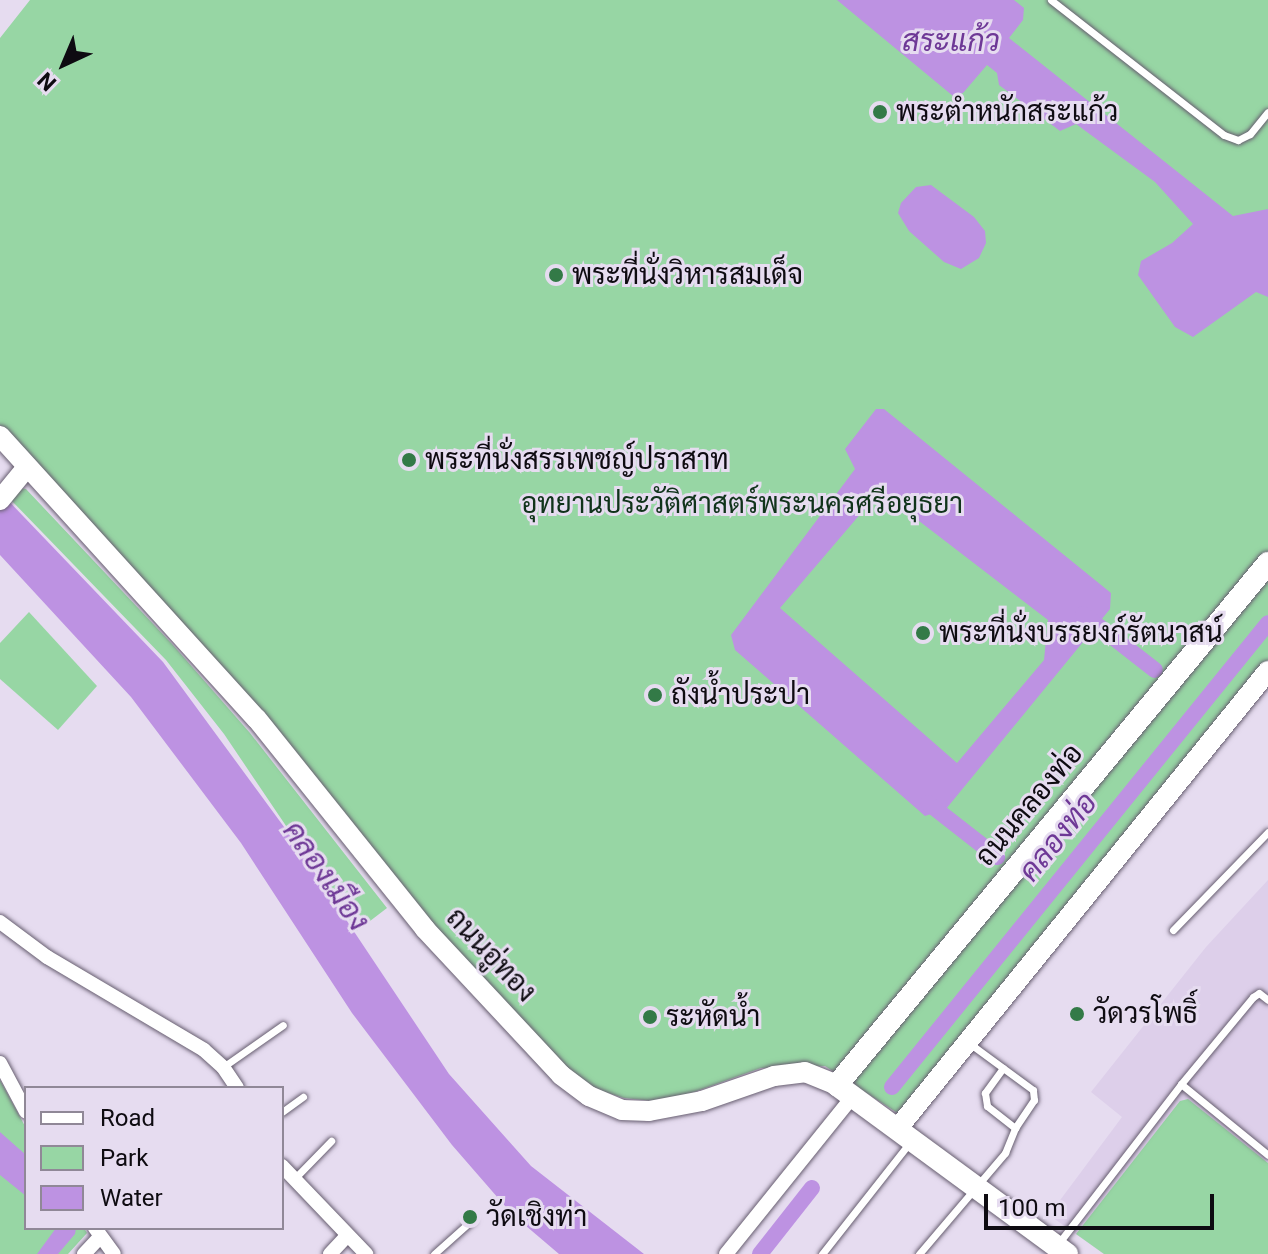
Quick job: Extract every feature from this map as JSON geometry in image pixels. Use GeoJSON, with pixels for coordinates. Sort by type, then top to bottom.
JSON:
{"type":"FeatureCollection","features":[{"type":"Feature","properties":{"kind":"main road","name":"ถนนอู่ทอง"},"geometry":{"type":"LineString","coordinates":[[0,436],[21,475],[257,719],[425,929],[561,1075],[589,1096],[622,1110],[649,1111],[702,1101],[774,1076],[805,1072],[845,1090],[1062,1250]]}},
{"type":"Feature","properties":{"kind":"main road"},"geometry":{"type":"LineString","coordinates":[[0,500],[21,475]]}},
{"type":"Feature","properties":{"kind":"main road","name":"ถนนคลองท่อ"},"geometry":{"type":"LineString","coordinates":[[845,1090],[1268,563]]}},
{"type":"Feature","properties":{"kind":"main road"},"geometry":{"type":"LineString","coordinates":[[905,1134],[968,1042],[1268,671]]}},
{"type":"Feature","properties":{"kind":"street"},"geometry":{"type":"LineString","coordinates":[[0,922],[47,957],[204,1050],[223,1067],[236,1086]]}},
{"type":"Feature","properties":{"kind":"street"},"geometry":{"type":"LineString","coordinates":[[2,1071],[24,1109]]}},
{"type":"Feature","properties":{"kind":"street"},"geometry":{"type":"LineString","coordinates":[[726,1254],[845,1090]]}},
{"type":"Feature","properties":{"kind":"street"},"geometry":{"type":"LineString","coordinates":[[286,1174],[366,1254]]}},
{"type":"Feature","properties":{"kind":"street"},"geometry":{"type":"LineString","coordinates":[[84,1254],[97,1233],[114,1254]]}},
{"type":"Feature","properties":{"kind":"street"},"geometry":{"type":"LineString","coordinates":[[330,1254],[347,1236]]}},
{"type":"Feature","properties":{"kind":"lane"},"geometry":{"type":"LineString","coordinates":[[1051,0],[1224,135],[1238,140],[1250,134],[1268,112]]}},
{"type":"Feature","properties":{"kind":"lane"},"geometry":{"type":"LineString","coordinates":[[1173,930],[1268,832]]}},
{"type":"Feature","properties":{"kind":"lane"},"geometry":{"type":"LineString","coordinates":[[1062,1250],[1181,1084],[1253,997],[1259,993],[1268,1000]]}},
{"type":"Feature","properties":{"kind":"lane"},"geometry":{"type":"LineString","coordinates":[[223,1067],[283,1025]]}},
{"type":"Feature","properties":{"kind":"lane"},"geometry":{"type":"LineString","coordinates":[[919,1254],[1005,1153],[1015,1128],[1034,1100],[1033,1090],[968,1042]]}},
{"type":"Feature","properties":{"kind":"lane"},"geometry":{"type":"LineString","coordinates":[[1003,1068],[985,1093],[987,1106],[1015,1128]]}},
{"type":"Feature","properties":{"kind":"lane"},"geometry":{"type":"LineString","coordinates":[[1181,1084],[1268,1155]]}},
{"type":"Feature","properties":{"kind":"lane"},"geometry":{"type":"LineString","coordinates":[[284,1111],[303,1097]]}},
{"type":"Feature","properties":{"kind":"lane"},"geometry":{"type":"LineString","coordinates":[[822,1254],[905,1134]]}},
{"type":"Feature","properties":{"kind":"lane"},"geometry":{"type":"LineString","coordinates":[[286,1174],[331,1141]]}},
{"type":"Feature","properties":{"kind":"lane"},"geometry":{"type":"LineString","coordinates":[[434,1254],[472,1220]]}},
{"type":"Feature","properties":{"kind":"shaded area"},"geometry":{"type":"Polygon","coordinates":[[[1268,880],[1268,1254],[1104,1254],[1049,1215],[1122,1117],[1091,1092],[1206,947],[1268,880]]]}},
{"type":"Feature","properties":{"kind":"green space","name":"อุทยานประวัติศาสตร์พระนครศรีอยุธยา"},"geometry":{"type":"Polygon","coordinates":[[[30,0],[1268,0],[1268,660],[899,1114],[825,1066],[761,1068],[683,1096],[653,1101],[624,1098],[595,1089],[565,1068],[430,924],[0,425],[0,38],[30,0]]]}},
{"type":"Feature","properties":{"kind":"green space"},"geometry":{"type":"Polygon","coordinates":[[[20,488],[26,489],[173,645],[250,733],[387,908],[357,931],[224,734],[166,660],[10,499],[20,488]]]}},
{"type":"Feature","properties":{"kind":"green space"},"geometry":{"type":"Polygon","coordinates":[[[29,612],[97,686],[58,730],[0,679],[0,643],[29,612]]]}},
{"type":"Feature","properties":{"kind":"green space"},"geometry":{"type":"Polygon","coordinates":[[[0,1080],[24,1124],[24,1230],[85,1230],[87,1233],[68,1254],[0,1254],[0,1080]]]}},
{"type":"Feature","properties":{"kind":"green space"},"geometry":{"type":"Polygon","coordinates":[[[1188,1099],[1268,1163],[1268,1254],[1104,1254],[1076,1234],[1180,1101],[1188,1099]]]}},
{"type":"Feature","properties":{"kind":"water","name":"สระแก้ว"},"geometry":{"type":"Polygon","coordinates":[[[837,0],[1014,0],[1024,8],[1023,20],[1009,38],[1233,216],[1268,209],[1268,297],[1256,292],[1193,337],[1175,327],[1138,275],[1141,261],[1172,243],[1193,224],[1155,182],[1076,124],[1060,131],[999,85],[997,73],[987,65],[963,93],[953,96],[837,0]]]}},
{"type":"Feature","properties":{"kind":"water"},"geometry":{"type":"Polygon","coordinates":[[[931,185],[974,217],[985,231],[986,243],[979,258],[961,269],[944,262],[909,231],[898,213],[901,203],[916,187],[931,185]]]}},
{"type":"Feature","properties":{"kind":"water"},"geometry":{"type":"Polygon","coordinates":[[[876,409],[884,409],[1111,593],[1110,609],[946,809],[925,816],[735,650],[731,635],[855,469],[845,449],[876,409]],[[880,491],[780,608],[957,763],[1044,660],[1048,620],[880,491]]]}},
{"type":"Feature","properties":{"kind":"water"},"geometry":{"type":"Polygon","coordinates":[[[0,492],[163,662],[287,831],[449,1074],[531,1166],[644,1254],[559,1254],[512,1214],[452,1145],[352,1013],[241,843],[131,697],[0,555],[0,492]]]}},
{"type":"Feature","properties":{"kind":"water"},"geometry":{"type":"Polygon","coordinates":[[[0,1132],[24,1153],[24,1194],[0,1175],[0,1132]]]}},
{"type":"Feature","properties":{"kind":"water"},"geometry":{"type":"Polygon","coordinates":[[[55,1230],[76,1230],[58,1254],[37,1254],[55,1230]]]}},
{"type":"Feature","properties":{"kind":"waterway"},"geometry":{"type":"LineString","coordinates":[[1083,614],[1155,670]]}},
{"type":"Feature","properties":{"kind":"waterway","name":"คลองท่อ"},"geometry":{"type":"LineString","coordinates":[[892,1087],[1268,623]]}},
{"type":"Feature","properties":{"kind":"waterway"},"geometry":{"type":"LineString","coordinates":[[928,803],[997,857]]}},
{"type":"Feature","properties":{"kind":"waterway","name":"คลองท่อ"},"geometry":{"type":"LineString","coordinates":[[760,1254],[812,1188]]}},
{"type":"Feature","properties":{"kind":"place","name":"พระตำหนักสระแก้ว"},"geometry":{"type":"Point","coordinates":[880,112]}},
{"type":"Feature","properties":{"kind":"place","name":"พระที่นั่งวิหารสมเด็จ"},"geometry":{"type":"Point","coordinates":[556,275]}},
{"type":"Feature","properties":{"kind":"place","name":"พระที่นั่งสรรเพชญ์ปราสาท"},"geometry":{"type":"Point","coordinates":[409,460]}},
{"type":"Feature","properties":{"kind":"place","name":"พระที่นั่งบรรยงก์รัตนาสน์"},"geometry":{"type":"Point","coordinates":[923,633]}},
{"type":"Feature","properties":{"kind":"place","name":"ถังน้ำประปา"},"geometry":{"type":"Point","coordinates":[655,695]}},
{"type":"Feature","properties":{"kind":"place","name":"วัดวรโพธิ์"},"geometry":{"type":"Point","coordinates":[1077,1014]}},
{"type":"Feature","properties":{"kind":"place","name":"ระหัดน้ำ"},"geometry":{"type":"Point","coordinates":[650,1017]}},
{"type":"Feature","properties":{"kind":"place","name":"วัดเชิงท่า"},"geometry":{"type":"Point","coordinates":[470,1217]}},
{"type":"Feature","properties":{"kind":"water label","name":"คลองเมือง"},"geometry":{"type":"Point","coordinates":[326,876]}}]}
